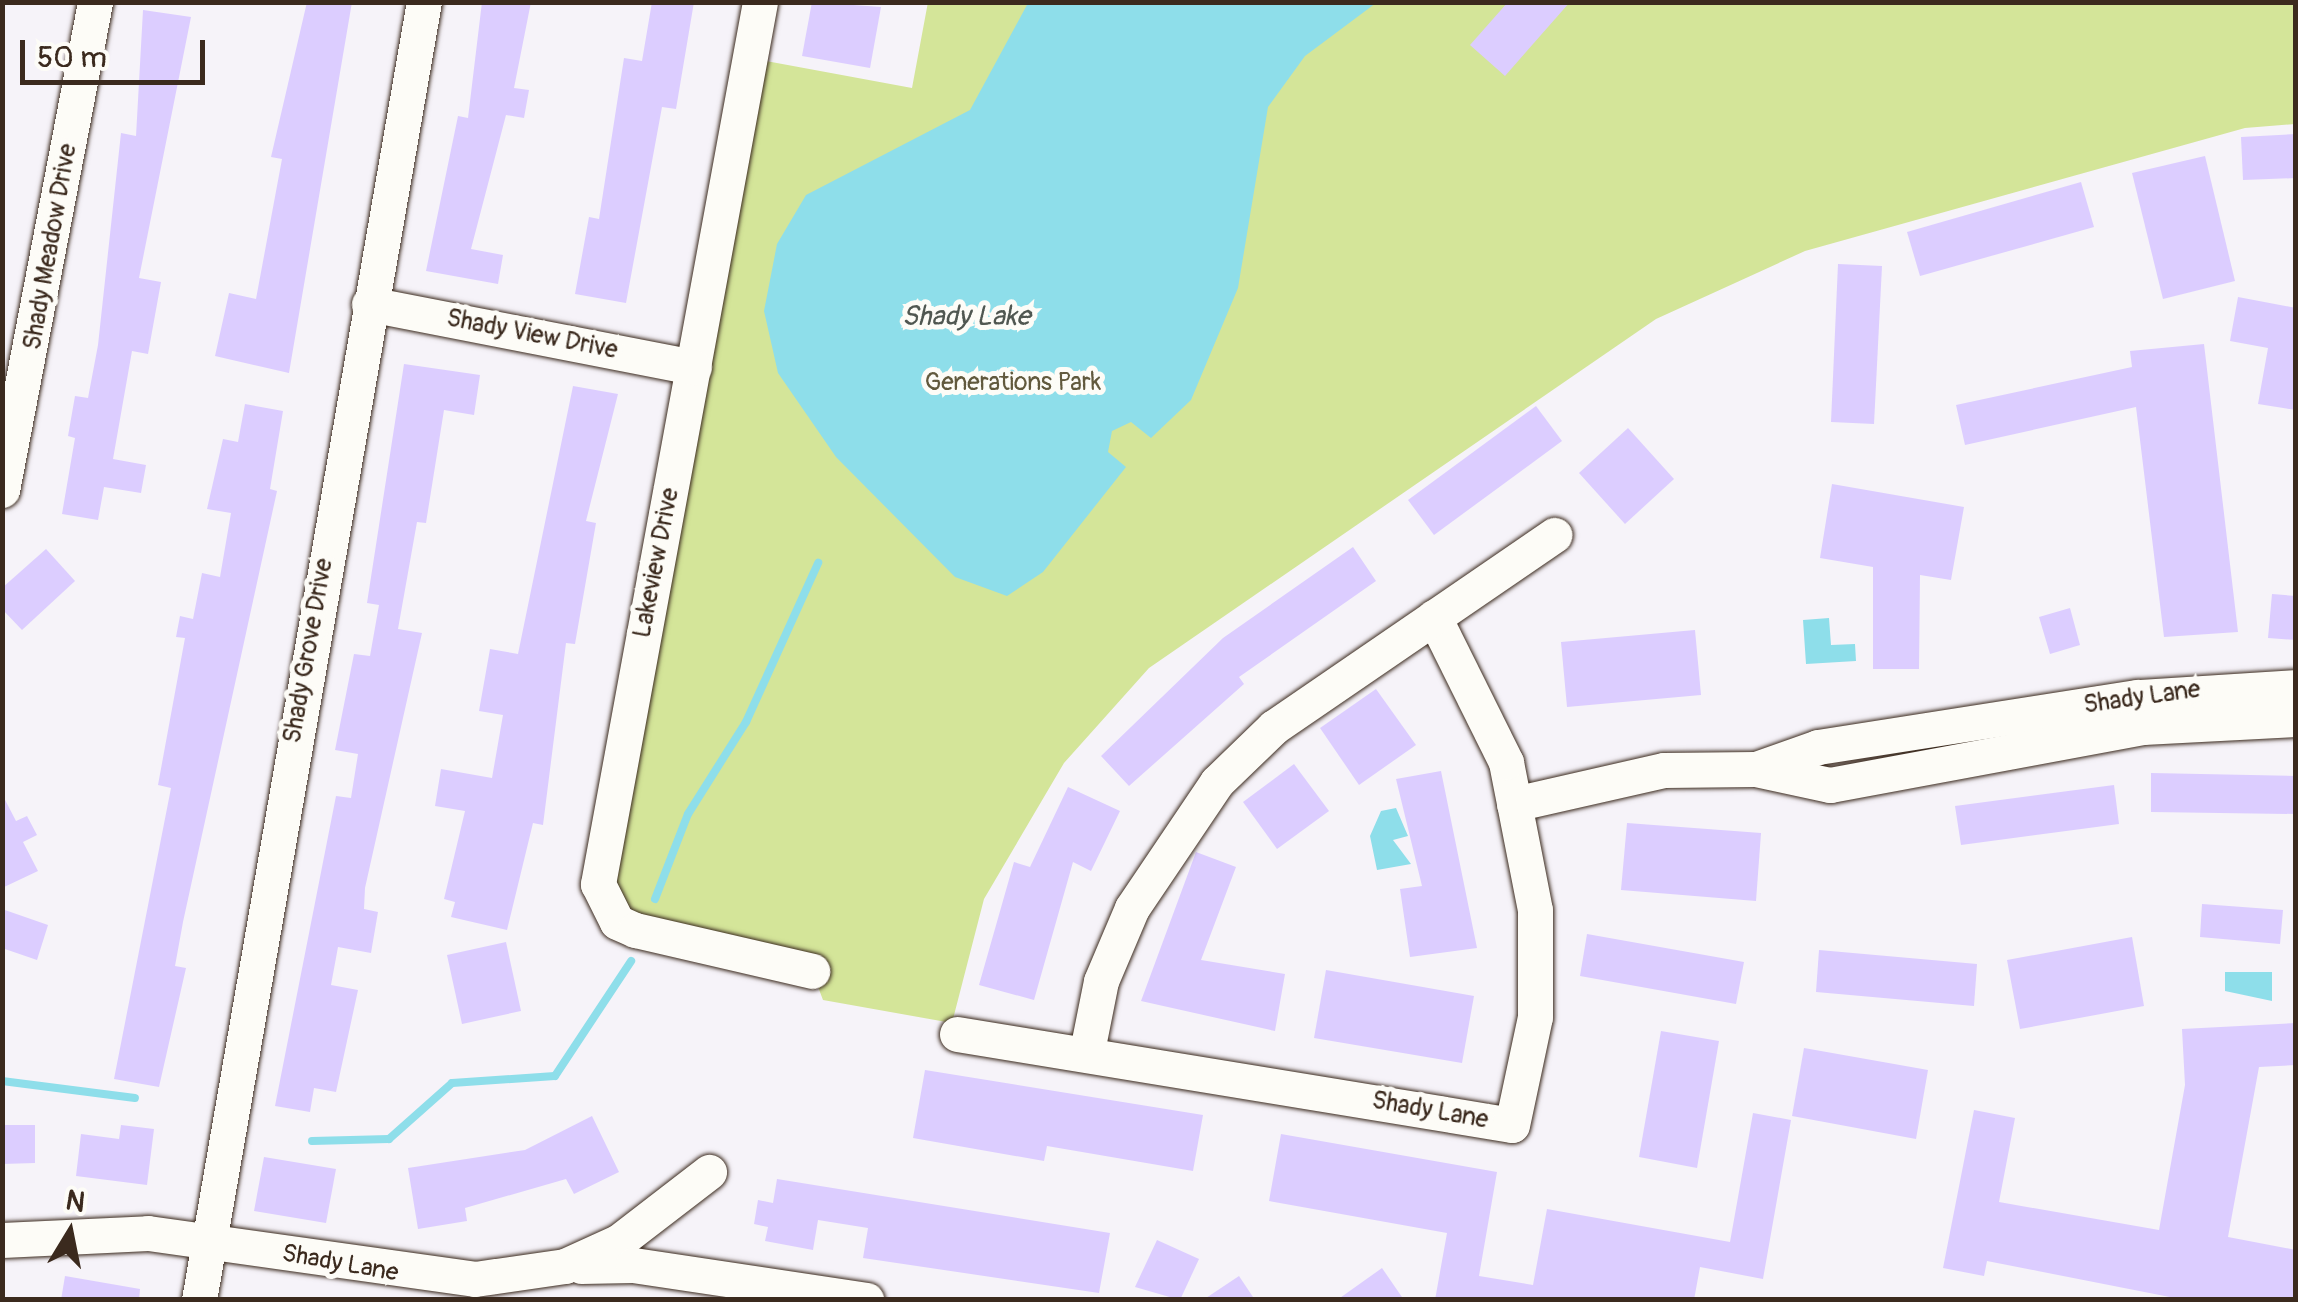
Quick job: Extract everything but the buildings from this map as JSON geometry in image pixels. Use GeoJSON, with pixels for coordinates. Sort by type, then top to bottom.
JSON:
{"type":"FeatureCollection","features":[{"type":"Feature","properties":{"kind":"street","name":"Shady Meadow Drive"},"geometry":{"type":"LineString","coordinates":[[2,490],[95,2]]}},
{"type":"Feature","properties":{"kind":"street","name":"Shady Grove Drive"},"geometry":{"type":"LineString","coordinates":[[199,1300],[424,2]]}},
{"type":"Feature","properties":{"kind":"street","name":"Lakeview Drive"},"geometry":{"type":"LineString","coordinates":[[760,2],[598,884],[617,922],[635,930],[812,971]]}},
{"type":"Feature","properties":{"kind":"street","name":"Shady View Drive"},"geometry":{"type":"LineString","coordinates":[[369,304],[694,366]]}},
{"type":"Feature","properties":{"kind":"street"},"geometry":{"type":"LineString","coordinates":[[1087,1051],[1121,932],[1196,806],[1274,727],[1554,534]]}},
{"type":"Feature","properties":{"kind":"street","name":"Shady Lane"},"geometry":{"type":"LineString","coordinates":[[957,1034],[1087,1051],[1512,1125],[1535,1000],[1535,910],[1506,762],[1434,617]]}},
{"type":"Feature","properties":{"kind":"street","name":"Shady Lane"},"geometry":{"type":"LineString","coordinates":[[1755,769],[1818,746],[2138,696],[2296,686]]}},
{"type":"Feature","properties":{"kind":"street","name":"Shady Lane"},"geometry":{"type":"LineString","coordinates":[[1514,804],[1664,770],[1755,769],[1830,785],[2143,727],[2296,718]]}},
{"type":"Feature","properties":{"kind":"street","name":"Shady Lane"},"geometry":{"type":"LineString","coordinates":[[2,1240],[148,1232],[390,1274],[476,1280],[565,1266],[618,1242],[709,1172]]}},
{"type":"Feature","properties":{"kind":"street"},"geometry":{"type":"LineString","coordinates":[[565,1266],[680,1285],[866,1300]]}},
{"type":"Feature","properties":{"kind":"green space","name":"Generations Park"},"geometry":{"type":"Polygon","coordinates":[[[928,2],[2295,3],[2295,124],[2245,128],[1805,251],[1656,319],[1149,668],[1064,763],[984,899],[952,1023],[823,1000],[812,971],[635,930],[603,850],[750,58],[912,88],[928,2]]]}},
{"type":"Feature","properties":{"kind":"water","name":"Shady Lake"},"geometry":{"type":"Polygon","coordinates":[[[1028,3],[1376,3],[1305,56],[1268,107],[1238,288],[1191,400],[1151,438],[1131,422],[1112,431],[1108,452],[1126,467],[1043,572],[1007,596],[955,577],[836,457],[778,373],[764,311],[777,244],[806,195],[970,110],[1028,3]]]}},
{"type":"Feature","properties":{"kind":"water"},"geometry":{"type":"Polygon","coordinates":[[[1829,618],[1831,645],[1855,644],[1856,661],[1806,664],[1803,620],[1829,618]]]}},
{"type":"Feature","properties":{"kind":"water"},"geometry":{"type":"Polygon","coordinates":[[[1396,808],[1408,836],[1393,840],[1411,864],[1377,870],[1370,836],[1381,811],[1396,808]]]}},
{"type":"Feature","properties":{"kind":"water"},"geometry":{"type":"Polygon","coordinates":[[[2225,972],[2272,972],[2272,1001],[2225,991],[2225,972]]]}},
{"type":"Feature","properties":{"kind":"waterway"},"geometry":{"type":"LineString","coordinates":[[655,899],[688,814],[746,722],[818,563]]}},
{"type":"Feature","properties":{"kind":"waterway"},"geometry":{"type":"LineString","coordinates":[[312,1141],[389,1139],[452,1083],[555,1076],[631,961]]}},
{"type":"Feature","properties":{"kind":"waterway"},"geometry":{"type":"LineString","coordinates":[[2,1081],[135,1098]]}}]}
